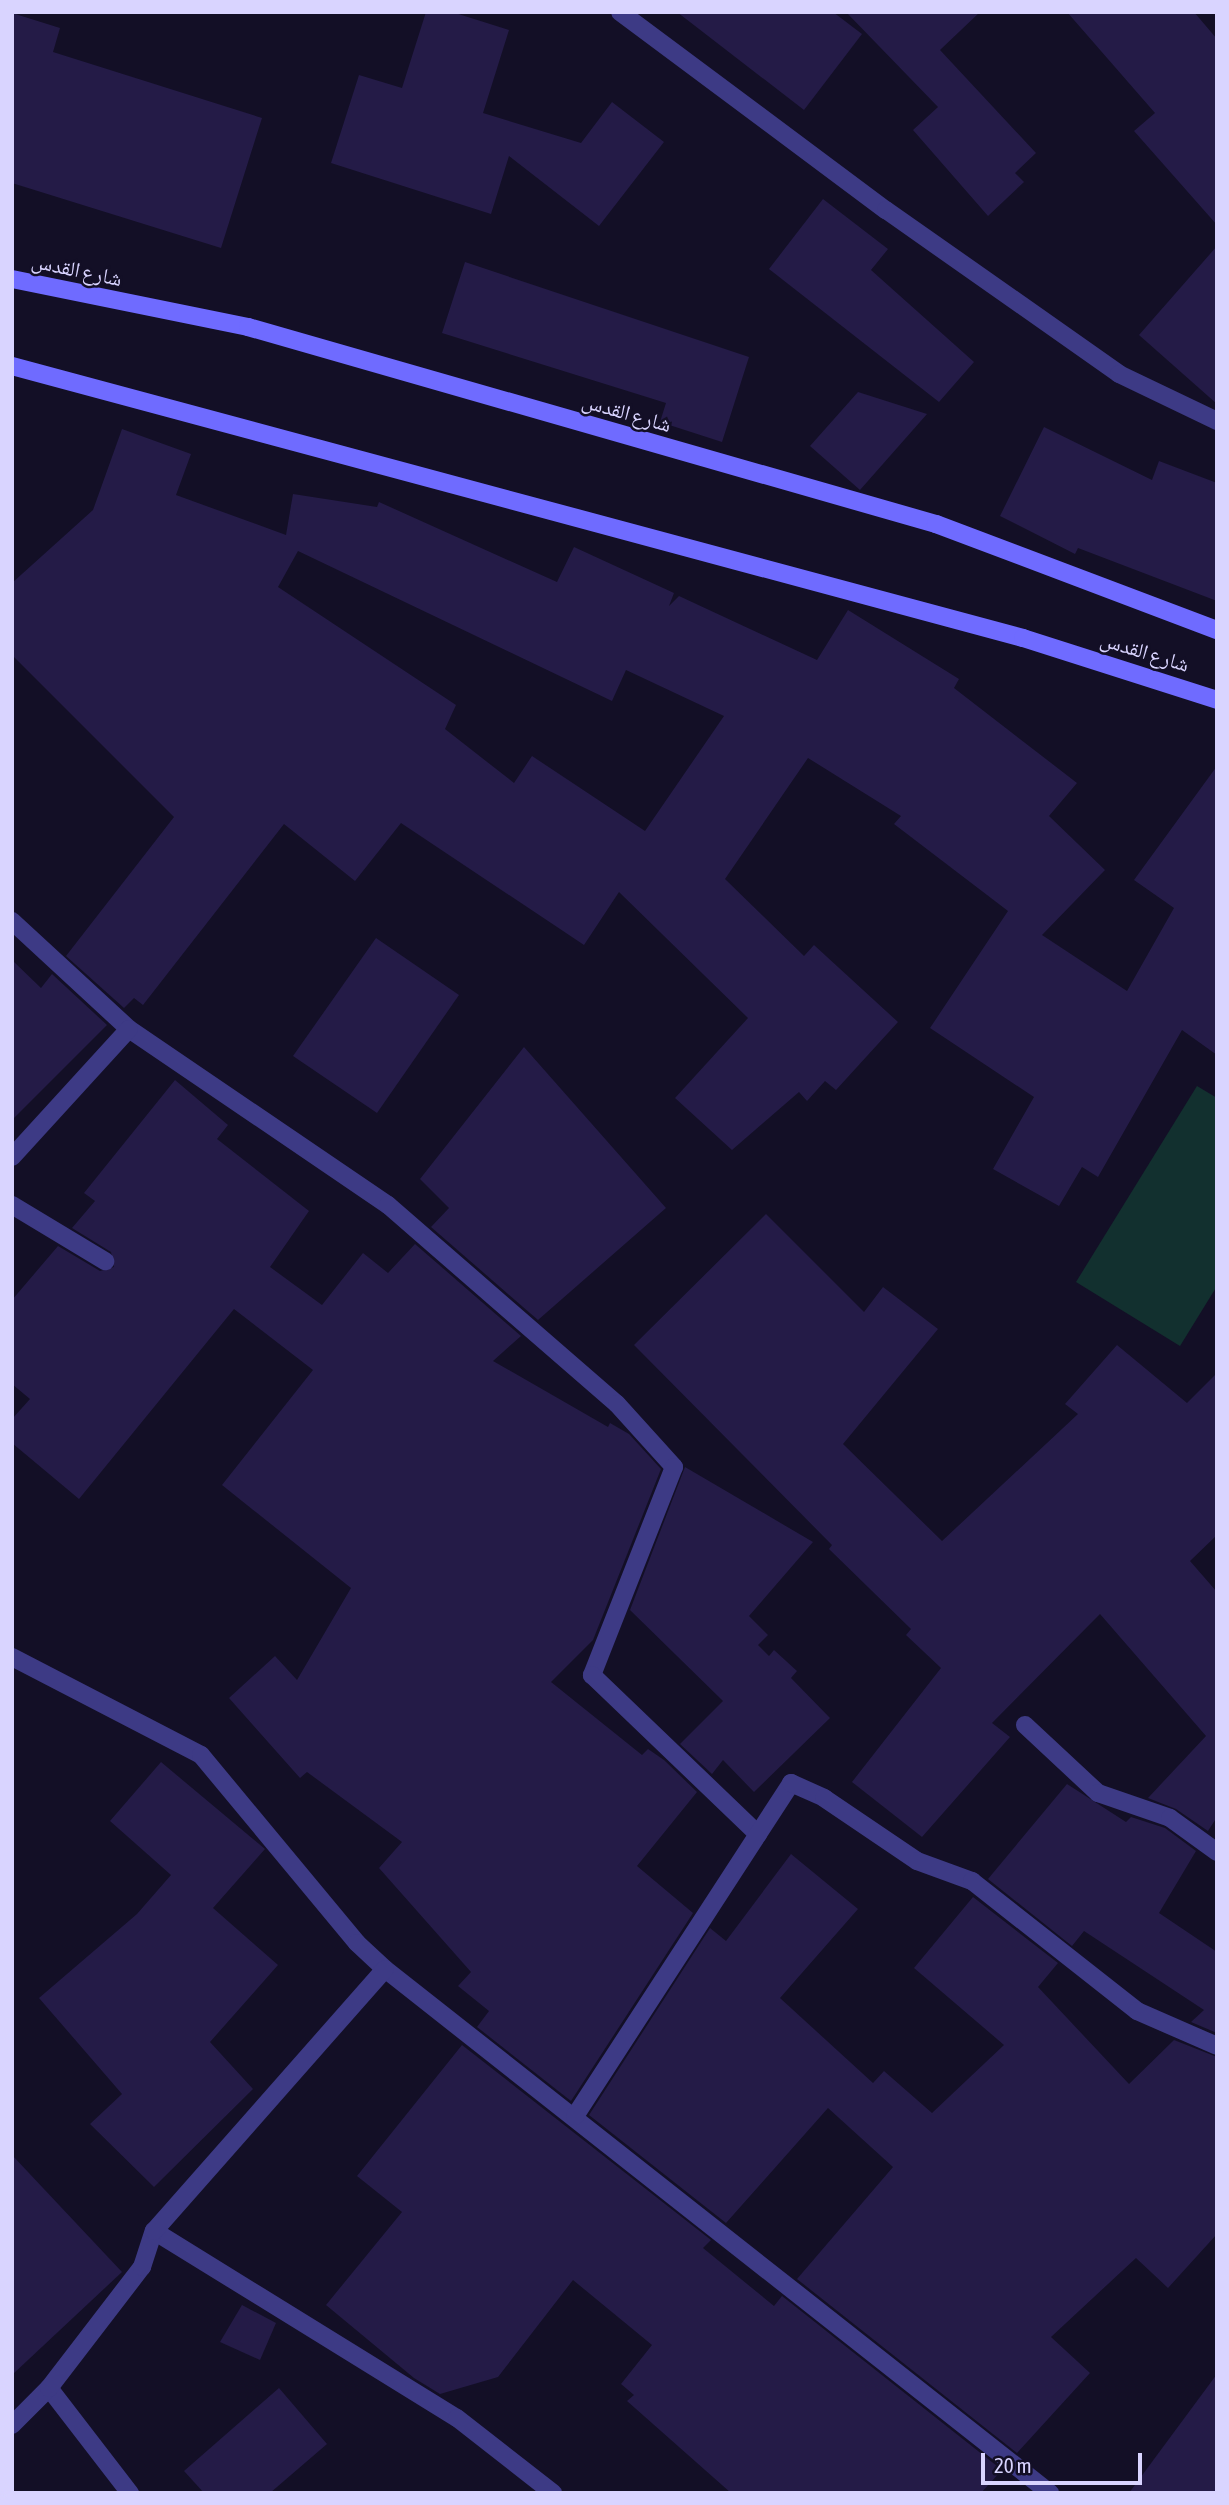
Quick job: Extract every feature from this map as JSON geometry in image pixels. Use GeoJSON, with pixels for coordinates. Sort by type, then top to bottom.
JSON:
{"type":"FeatureCollection","features":[{"type":"Feature","properties":{"kind":"main road","name":"شارع القدس"},"geometry":{"type":"LineString","coordinates":[[12,279],[248,327],[936,524],[1217,629]]}},
{"type":"Feature","properties":{"kind":"main road","name":"شارع القدس"},"geometry":{"type":"LineString","coordinates":[[12,366],[46,372],[1023,638],[1217,700]]}},
{"type":"Feature","properties":{"kind":"street"},"geometry":{"type":"LineString","coordinates":[[620,12],[886,210],[1119,374],[1217,421]]}},
{"type":"Feature","properties":{"kind":"street"},"geometry":{"type":"LineString","coordinates":[[12,921],[129,1029],[388,1205],[618,1404],[674,1467],[592,1675],[758,1833]]}},
{"type":"Feature","properties":{"kind":"street"},"geometry":{"type":"LineString","coordinates":[[12,1157],[129,1029]]}},
{"type":"Feature","properties":{"kind":"street"},"geometry":{"type":"LineString","coordinates":[[12,1205],[105,1261]]}},
{"type":"Feature","properties":{"kind":"street"},"geometry":{"type":"LineString","coordinates":[[12,1657],[201,1755],[357,1943],[385,1969],[575,2116],[1050,2493]]}},
{"type":"Feature","properties":{"kind":"street"},"geometry":{"type":"LineString","coordinates":[[1025,1726],[1098,1793],[1170,1818],[1217,1852]]}},
{"type":"Feature","properties":{"kind":"street"},"geometry":{"type":"LineString","coordinates":[[575,2116],[791,1783],[824,1798],[917,1861],[972,1881],[1137,2011],[1217,2046]]}},
{"type":"Feature","properties":{"kind":"street"},"geometry":{"type":"LineString","coordinates":[[12,2425],[49,2388],[142,2267],[154,2231],[385,1969]]}},
{"type":"Feature","properties":{"kind":"street"},"geometry":{"type":"LineString","coordinates":[[154,2231],[457,2418],[553,2493]]}},
{"type":"Feature","properties":{"kind":"street"},"geometry":{"type":"LineString","coordinates":[[49,2388],[131,2493]]}},
{"type":"Feature","properties":{"kind":"green space"},"geometry":{"type":"Polygon","coordinates":[[[1197,1086],[1217,1098],[1217,1286],[1180,1346],[1076,1282],[1197,1086]]]}},
{"type":"Feature","properties":{"kind":"building"},"geometry":{"type":"Polygon","coordinates":[[[426,12],[452,12],[509,30],[483,113],[581,143],[612,102],[664,142],[599,226],[509,156],[491,214],[331,163],[359,75],[402,88],[426,12]]]}},
{"type":"Feature","properties":{"kind":"building"},"geometry":{"type":"Polygon","coordinates":[[[677,12],[833,12],[862,34],[804,110],[677,12]]]}},
{"type":"Feature","properties":{"kind":"building"},"geometry":{"type":"Polygon","coordinates":[[[846,12],[980,12],[940,50],[1036,153],[1015,173],[1024,182],[988,216],[913,130],[938,107],[846,12]]]}},
{"type":"Feature","properties":{"kind":"building"},"geometry":{"type":"Polygon","coordinates":[[[1067,12],[1194,12],[1217,39],[1217,225],[1134,131],[1155,113],[1067,12]]]}},
{"type":"Feature","properties":{"kind":"building"},"geometry":{"type":"Polygon","coordinates":[[[12,13],[60,28],[53,52],[262,118],[221,248],[12,183],[12,13]]]}},
{"type":"Feature","properties":{"kind":"building"},"geometry":{"type":"Polygon","coordinates":[[[823,199],[888,249],[871,270],[974,362],[939,402],[769,269],[823,199]]]}},
{"type":"Feature","properties":{"kind":"building"},"geometry":{"type":"Polygon","coordinates":[[[1217,246],[1217,404],[1139,335],[1217,246]]]}},
{"type":"Feature","properties":{"kind":"building"},"geometry":{"type":"Polygon","coordinates":[[[465,262],[749,357],[722,442],[660,422],[666,403],[442,333],[465,262]]]}},
{"type":"Feature","properties":{"kind":"building"},"geometry":{"type":"Polygon","coordinates":[[[858,392],[927,414],[860,490],[810,446],[858,392]]]}},
{"type":"Feature","properties":{"kind":"building"},"geometry":{"type":"Polygon","coordinates":[[[1044,427],[1152,480],[1159,461],[1217,483],[1217,601],[1078,548],[1075,554],[1000,516],[1044,427]]]}},
{"type":"Feature","properties":{"kind":"building"},"geometry":{"type":"Polygon","coordinates":[[[122,429],[191,454],[176,495],[286,535],[293,494],[377,507],[379,502],[557,582],[574,547],[674,593],[669,606],[679,596],[817,660],[848,610],[959,679],[954,688],[1077,783],[1049,816],[1105,870],[1042,935],[1127,991],[1174,908],[1134,880],[1217,766],[1217,1055],[1182,1030],[1098,1177],[1082,1167],[1059,1206],[993,1169],[1034,1097],[930,1028],[1008,911],[894,824],[901,816],[808,758],[725,879],[804,956],[814,945],[898,1022],[836,1090],[825,1081],[807,1101],[799,1092],[732,1150],[675,1098],[748,1018],[619,892],[584,945],[401,823],[355,881],[284,824],[143,1005],[134,998],[124,1008],[66,956],[174,817],[12,655],[12,583],[93,510],[122,429]],[[298,551],[278,587],[456,705],[445,729],[514,783],[532,756],[645,831],[724,716],[626,670],[612,701],[298,551]]]}},
{"type":"Feature","properties":{"kind":"building"},"geometry":{"type":"Polygon","coordinates":[[[376,938],[459,995],[377,1113],[293,1056],[376,938]]]}},
{"type":"Feature","properties":{"kind":"building"},"geometry":{"type":"Polygon","coordinates":[[[12,960],[41,988],[52,974],[107,1025],[12,1120],[12,960]]]}},
{"type":"Feature","properties":{"kind":"building"},"geometry":{"type":"Polygon","coordinates":[[[524,1047],[666,1208],[538,1320],[431,1227],[449,1208],[420,1179],[524,1047]]]}},
{"type":"Feature","properties":{"kind":"building"},"geometry":{"type":"Polygon","coordinates":[[[175,1080],[228,1125],[217,1139],[309,1211],[270,1267],[322,1305],[363,1253],[388,1273],[415,1244],[521,1336],[493,1361],[608,1427],[610,1423],[629,1434],[661,1469],[593,1640],[551,1682],[642,1755],[648,1749],[664,1760],[697,1792],[637,1866],[693,1913],[571,2101],[477,2027],[489,2011],[458,1986],[471,1972],[379,1868],[402,1842],[307,1772],[300,1778],[229,1698],[275,1656],[297,1680],[351,1588],[222,1485],[313,1370],[234,1309],[79,1499],[12,1443],[12,1419],[30,1399],[12,1384],[12,1300],[58,1246],[100,1271],[114,1267],[111,1252],[72,1228],[95,1201],[84,1193],[175,1080]]]}},
{"type":"Feature","properties":{"kind":"building"},"geometry":{"type":"Polygon","coordinates":[[[766,1214],[864,1312],[883,1287],[938,1329],[843,1444],[942,1541],[1078,1414],[1065,1404],[1117,1345],[1187,1403],[1217,1373],[1217,1535],[1190,1561],[1217,1592],[1217,1817],[1208,1831],[1176,1809],[1148,1798],[1206,1736],[1100,1614],[992,1723],[1010,1737],[922,1837],[852,1782],[941,1668],[906,1635],[911,1629],[829,1549],[832,1545],[634,1345],[766,1214]]]}},
{"type":"Feature","properties":{"kind":"building"},"geometry":{"type":"Polygon","coordinates":[[[685,1467],[813,1542],[749,1616],[768,1635],[758,1645],[769,1656],[774,1650],[797,1671],[791,1678],[830,1718],[754,1792],[723,1760],[712,1774],[680,1744],[723,1701],[630,1610],[685,1467]]]}},
{"type":"Feature","properties":{"kind":"building"},"geometry":{"type":"Polygon","coordinates":[[[161,1762],[265,1849],[213,1908],[278,1965],[210,2042],[253,2089],[154,2187],[90,2124],[122,2094],[39,1998],[137,1914],[171,1875],[110,1821],[161,1762]]]}},
{"type":"Feature","properties":{"kind":"building"},"geometry":{"type":"Polygon","coordinates":[[[1067,1784],[1126,1822],[1131,1817],[1165,1828],[1196,1851],[1159,1913],[1217,1952],[1217,2033],[1191,2022],[1204,2010],[1084,1931],[1072,1946],[988,1879],[1067,1784]]]}},
{"type":"Feature","properties":{"kind":"building"},"geometry":{"type":"Polygon","coordinates":[[[791,1854],[858,1909],[780,1998],[873,2083],[884,2071],[932,2113],[1004,2045],[914,1968],[973,1897],[1058,1963],[1038,1987],[1129,2084],[1174,2040],[1217,2057],[1217,2234],[1168,2288],[1136,2258],[1051,2337],[1090,2373],[1017,2453],[797,2279],[893,2167],[828,2108],[726,2223],[589,2115],[710,1928],[726,1941],[791,1854]]]}},
{"type":"Feature","properties":{"kind":"building"},"geometry":{"type":"Polygon","coordinates":[[[462,2045],[711,2240],[703,2248],[774,2306],[782,2296],[1002,2470],[981,2493],[731,2493],[627,2401],[634,2395],[621,2384],[652,2345],[573,2280],[498,2377],[440,2394],[414,2378],[326,2305],[402,2212],[357,2176],[462,2045]]]}},
{"type":"Feature","properties":{"kind":"building"},"geometry":{"type":"Polygon","coordinates":[[[12,2155],[122,2272],[12,2375],[12,2155]]]}},
{"type":"Feature","properties":{"kind":"building"},"geometry":{"type":"Polygon","coordinates":[[[242,2305],[276,2323],[260,2360],[220,2342],[242,2305]]]}},
{"type":"Feature","properties":{"kind":"building"},"geometry":{"type":"Polygon","coordinates":[[[1217,2374],[1217,2493],[1129,2493],[1217,2374]]]}},
{"type":"Feature","properties":{"kind":"building"},"geometry":{"type":"Polygon","coordinates":[[[279,2388],[327,2444],[270,2493],[204,2493],[184,2471],[279,2388]]]}}]}
